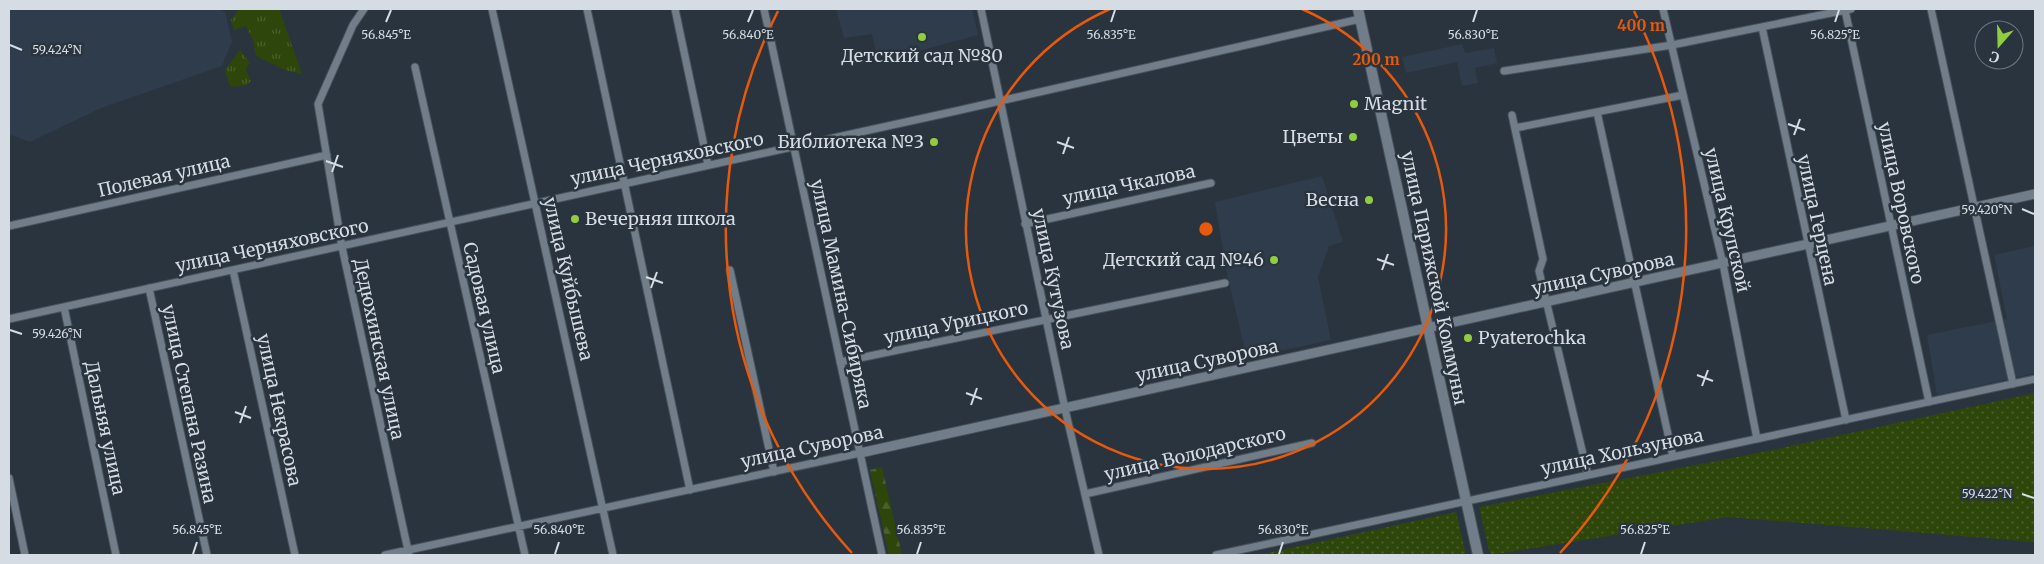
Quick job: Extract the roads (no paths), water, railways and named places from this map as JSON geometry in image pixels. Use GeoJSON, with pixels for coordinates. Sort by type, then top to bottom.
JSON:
{"type":"FeatureCollection","features":[{"type":"Feature","properties":{"kind":"main road","name":"улица Парижской Коммуны"},"geometry":{"type":"LineString","coordinates":[[1359,14],[1430,329],[1478,555]]}},
{"type":"Feature","properties":{"kind":"street","name":"Дедюхинская улица"},"geometry":{"type":"LineString","coordinates":[[364,9],[352,25],[318,104],[342,247],[408,553]]}},
{"type":"Feature","properties":{"kind":"street","name":"улица Куйбышева"},"geometry":{"type":"LineString","coordinates":[[492,9],[613,555]]}},
{"type":"Feature","properties":{"kind":"street"},"geometry":{"type":"LineString","coordinates":[[587,9],[690,490]]}},
{"type":"Feature","properties":{"kind":"street"},"geometry":{"type":"LineString","coordinates":[[675,9],[708,166]]}},
{"type":"Feature","properties":{"kind":"street","name":"улица Мамина-Сибиряка"},"geometry":{"type":"LineString","coordinates":[[764,9],[882,555]]}},
{"type":"Feature","properties":{"kind":"street","name":"улица Кутузова"},"geometry":{"type":"LineString","coordinates":[[980,9],[1065,409],[1099,555]]}},
{"type":"Feature","properties":{"kind":"street","name":"улица Крупской"},"geometry":{"type":"LineString","coordinates":[[1664,9],[1723,264],[1757,439]]}},
{"type":"Feature","properties":{"kind":"street"},"geometry":{"type":"LineString","coordinates":[[1504,71],[1672,44],[1848,9]]}},
{"type":"Feature","properties":{"kind":"street","name":"улица Воровского"},"geometry":{"type":"LineString","coordinates":[[1848,9],[1890,227],[1928,402]]}},
{"type":"Feature","properties":{"kind":"street"},"geometry":{"type":"LineString","coordinates":[[1931,9],[2013,384]]}},
{"type":"Feature","properties":{"kind":"street","name":"улица Черняховского"},"geometry":{"type":"LineString","coordinates":[[9,319],[1000,101],[1359,14]]}},
{"type":"Feature","properties":{"kind":"street","name":"улица Герцена"},"geometry":{"type":"LineString","coordinates":[[1762,27],[1807,246],[1846,420]]}},
{"type":"Feature","properties":{"kind":"street","name":"Садовая улица"},"geometry":{"type":"LineString","coordinates":[[415,67],[525,555]]}},
{"type":"Feature","properties":{"kind":"street"},"geometry":{"type":"LineString","coordinates":[[1515,128],[1683,95]]}},
{"type":"Feature","properties":{"kind":"street"},"geometry":{"type":"LineString","coordinates":[[1597,112],[1673,457]]}},
{"type":"Feature","properties":{"kind":"street"},"geometry":{"type":"LineString","coordinates":[[1512,115],[1543,259],[1539,271],[1588,475]]}},
{"type":"Feature","properties":{"kind":"street","name":"Полевая улица"},"geometry":{"type":"LineString","coordinates":[[9,226],[327,155]]}},
{"type":"Feature","properties":{"kind":"street","name":"улица Чкалова"},"geometry":{"type":"LineString","coordinates":[[1025,224],[1211,183]]}},
{"type":"Feature","properties":{"kind":"street","name":"улица Суворова"},"geometry":{"type":"LineString","coordinates":[[385,555],[408,553],[604,508],[1430,329],[2035,194]]}},
{"type":"Feature","properties":{"kind":"street","name":"улица Некрасова"},"geometry":{"type":"LineString","coordinates":[[233,270],[295,555]]}},
{"type":"Feature","properties":{"kind":"street"},"geometry":{"type":"LineString","coordinates":[[730,270],[774,472]]}},
{"type":"Feature","properties":{"kind":"street","name":"улица Урицкого"},"geometry":{"type":"LineString","coordinates":[[840,362],[1225,283]]}},
{"type":"Feature","properties":{"kind":"street","name":"улица Степана Разина"},"geometry":{"type":"LineString","coordinates":[[149,288],[207,555]]}},
{"type":"Feature","properties":{"kind":"street","name":"Дальняя улица"},"geometry":{"type":"LineString","coordinates":[[64,307],[116,555]]}},
{"type":"Feature","properties":{"kind":"street","name":"улица Хользунова"},"geometry":{"type":"LineString","coordinates":[[1216,555],[2035,378]]}},
{"type":"Feature","properties":{"kind":"street","name":"улица Володарского"},"geometry":{"type":"LineString","coordinates":[[1085,494],[1312,443]]}},
{"type":"Feature","properties":{"kind":"street"},"geometry":{"type":"LineString","coordinates":[[9,478],[25,555]]}},
{"type":"Feature","properties":{"kind":"place","name":"Детский сад №80"},"geometry":{"type":"Point","coordinates":[922,37]}},
{"type":"Feature","properties":{"kind":"place","name":"Magnit"},"geometry":{"type":"Point","coordinates":[1354,104]}},
{"type":"Feature","properties":{"kind":"place","name":"Цветы"},"geometry":{"type":"Point","coordinates":[1353,137]}},
{"type":"Feature","properties":{"kind":"place","name":"Библиотека №3"},"geometry":{"type":"Point","coordinates":[934,142]}},
{"type":"Feature","properties":{"kind":"place","name":"Весна"},"geometry":{"type":"Point","coordinates":[1369,200]}},
{"type":"Feature","properties":{"kind":"place","name":"Вечерняя школа"},"geometry":{"type":"Point","coordinates":[575,219]}},
{"type":"Feature","properties":{"kind":"place","name":"Детский сад №46"},"geometry":{"type":"Point","coordinates":[1274,260]}},
{"type":"Feature","properties":{"kind":"place","name":"Pyaterochka"},"geometry":{"type":"Point","coordinates":[1468,338]}}]}
